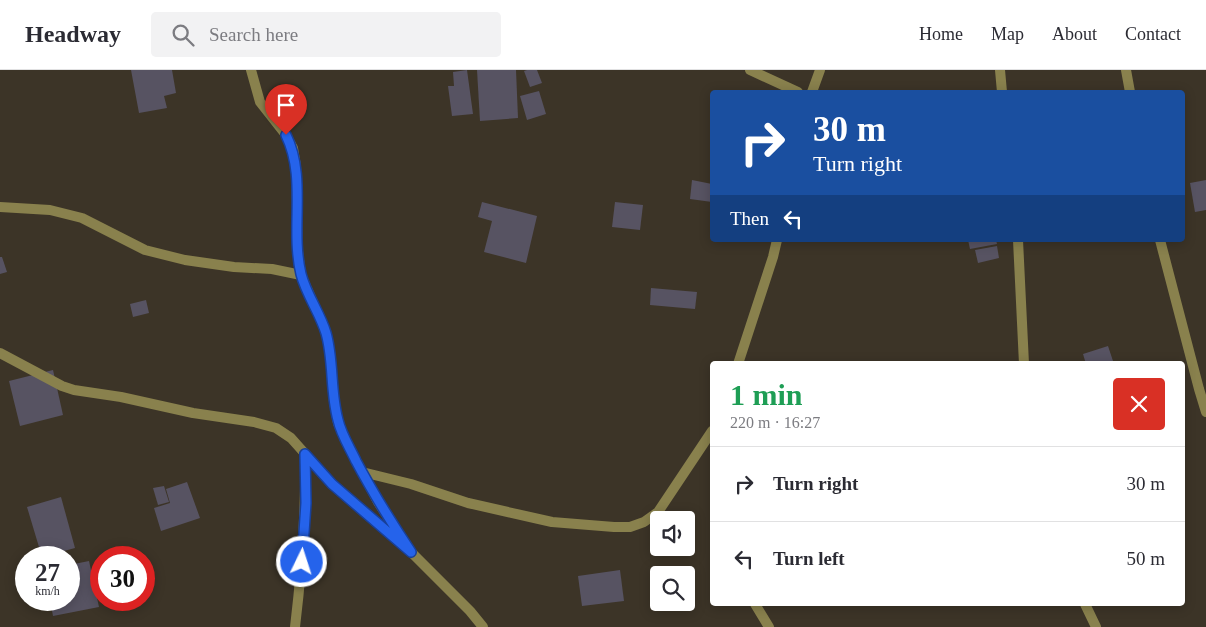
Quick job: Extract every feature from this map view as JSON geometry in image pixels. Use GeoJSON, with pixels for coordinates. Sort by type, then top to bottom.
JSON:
{"type":"FeatureCollection","features":[{"type":"Feature","properties":{"kind":"street"},"geometry":{"type":"LineString","coordinates":[[251,70],[260,102],[286,135],[293,148],[296,166],[298,252],[301,275],[326,332],[338,423],[378,502],[411,552]]}},
{"type":"Feature","properties":{"kind":"street"},"geometry":{"type":"LineString","coordinates":[[750,70],[794,90]]}},
{"type":"Feature","properties":{"kind":"street"},"geometry":{"type":"LineString","coordinates":[[813,90],[820,70]]}},
{"type":"Feature","properties":{"kind":"street"},"geometry":{"type":"LineString","coordinates":[[1000,70],[1002,90]]}},
{"type":"Feature","properties":{"kind":"street"},"geometry":{"type":"LineString","coordinates":[[1126,70],[1130,90]]}},
{"type":"Feature","properties":{"kind":"street"},"geometry":{"type":"LineString","coordinates":[[0,207],[50,210],[82,218],[145,250],[185,260],[234,267],[272,269],[301,275]]}},
{"type":"Feature","properties":{"kind":"street"},"geometry":{"type":"LineString","coordinates":[[739,361],[777,242]]}},
{"type":"Feature","properties":{"kind":"street"},"geometry":{"type":"LineString","coordinates":[[1018,242],[1024,361]]}},
{"type":"Feature","properties":{"kind":"street"},"geometry":{"type":"LineString","coordinates":[[1161,242],[1198,389],[1206,412]]}},
{"type":"Feature","properties":{"kind":"street"},"geometry":{"type":"LineString","coordinates":[[0,353],[62,386],[74,390],[121,397],[193,413],[254,422],[276,428],[291,438],[332,484],[411,552],[470,611],[483,627]]}},
{"type":"Feature","properties":{"kind":"street"},"geometry":{"type":"LineString","coordinates":[[362,472],[411,484],[468,503],[552,522],[614,527],[630,526],[644,522],[658,512],[710,434]]}},
{"type":"Feature","properties":{"kind":"street"},"geometry":{"type":"LineString","coordinates":[[295,627],[306,503],[305,454]]}},
{"type":"Feature","properties":{"kind":"street"},"geometry":{"type":"LineString","coordinates":[[756,606],[769,627]]}},
{"type":"Feature","properties":{"kind":"street"},"geometry":{"type":"LineString","coordinates":[[1086,606],[1096,627]]}},
{"type":"Feature","properties":{"kind":"building"},"geometry":{"type":"Polygon","coordinates":[[[131,70],[172,70],[176,93],[164,96],[167,108],[139,113],[131,70]]]}},
{"type":"Feature","properties":{"kind":"building"},"geometry":{"type":"Polygon","coordinates":[[[467,70],[473,114],[452,116],[448,86],[454,86],[453,72],[467,70]]]}},
{"type":"Feature","properties":{"kind":"building"},"geometry":{"type":"Polygon","coordinates":[[[477,70],[516,70],[518,118],[480,121],[477,70]]]}},
{"type":"Feature","properties":{"kind":"building"},"geometry":{"type":"Polygon","coordinates":[[[537,70],[542,83],[530,87],[524,71],[537,70]]]}},
{"type":"Feature","properties":{"kind":"building"},"geometry":{"type":"Polygon","coordinates":[[[539,91],[546,114],[527,120],[520,96],[539,91]]]}},
{"type":"Feature","properties":{"kind":"building"},"geometry":{"type":"Polygon","coordinates":[[[692,180],[710,184],[710,202],[690,199],[692,180]]]}},
{"type":"Feature","properties":{"kind":"building"},"geometry":{"type":"Polygon","coordinates":[[[1206,180],[1206,210],[1195,212],[1190,183],[1206,180]]]}},
{"type":"Feature","properties":{"kind":"building"},"geometry":{"type":"Polygon","coordinates":[[[482,202],[537,216],[526,263],[484,252],[492,221],[478,217],[482,202]]]}},
{"type":"Feature","properties":{"kind":"building"},"geometry":{"type":"Polygon","coordinates":[[[615,202],[643,205],[640,230],[612,227],[615,202]]]}},
{"type":"Feature","properties":{"kind":"building"},"geometry":{"type":"Polygon","coordinates":[[[968,242],[996,242],[997,244],[970,249],[968,242]]]}},
{"type":"Feature","properties":{"kind":"building"},"geometry":{"type":"Polygon","coordinates":[[[997,246],[999,258],[978,263],[975,250],[997,246]]]}},
{"type":"Feature","properties":{"kind":"building"},"geometry":{"type":"Polygon","coordinates":[[[0,257],[2,257],[7,272],[0,274],[0,257]]]}},
{"type":"Feature","properties":{"kind":"building"},"geometry":{"type":"Polygon","coordinates":[[[651,288],[697,292],[695,309],[650,305],[651,288]]]}},
{"type":"Feature","properties":{"kind":"building"},"geometry":{"type":"Polygon","coordinates":[[[146,300],[149,313],[133,317],[130,304],[146,300]]]}},
{"type":"Feature","properties":{"kind":"building"},"geometry":{"type":"Polygon","coordinates":[[[1108,346],[1113,361],[1085,361],[1083,354],[1108,346]]]}},
{"type":"Feature","properties":{"kind":"building"},"geometry":{"type":"Polygon","coordinates":[[[53,370],[63,415],[20,426],[9,381],[53,370]]]}},
{"type":"Feature","properties":{"kind":"building"},"geometry":{"type":"Polygon","coordinates":[[[187,482],[200,518],[161,531],[154,508],[170,503],[166,489],[187,482]]]}},
{"type":"Feature","properties":{"kind":"building"},"geometry":{"type":"Polygon","coordinates":[[[164,486],[169,502],[158,505],[153,488],[164,486]]]}},
{"type":"Feature","properties":{"kind":"building"},"geometry":{"type":"Polygon","coordinates":[[[61,497],[74,546],[39,546],[27,507],[61,497]]]}},
{"type":"Feature","properties":{"kind":"building"},"geometry":{"type":"Polygon","coordinates":[[[89,561],[90,609],[80,611],[80,563],[89,561]]]}},
{"type":"Feature","properties":{"kind":"building"},"geometry":{"type":"Polygon","coordinates":[[[620,570],[624,601],[582,606],[578,576],[620,570]]]}},
{"type":"Feature","properties":{"kind":"building"},"geometry":{"type":"Polygon","coordinates":[[[52,611],[79,611],[53,616],[52,611]]]}},
{"type":"Feature","properties":{"kind":"route"},"geometry":{"type":"LineString","coordinates":[[286,135],[293,148],[296,166],[298,252],[301,275],[326,332],[338,423],[378,502],[411,552],[332,484],[305,454],[306,503],[302,562]]}}]}
